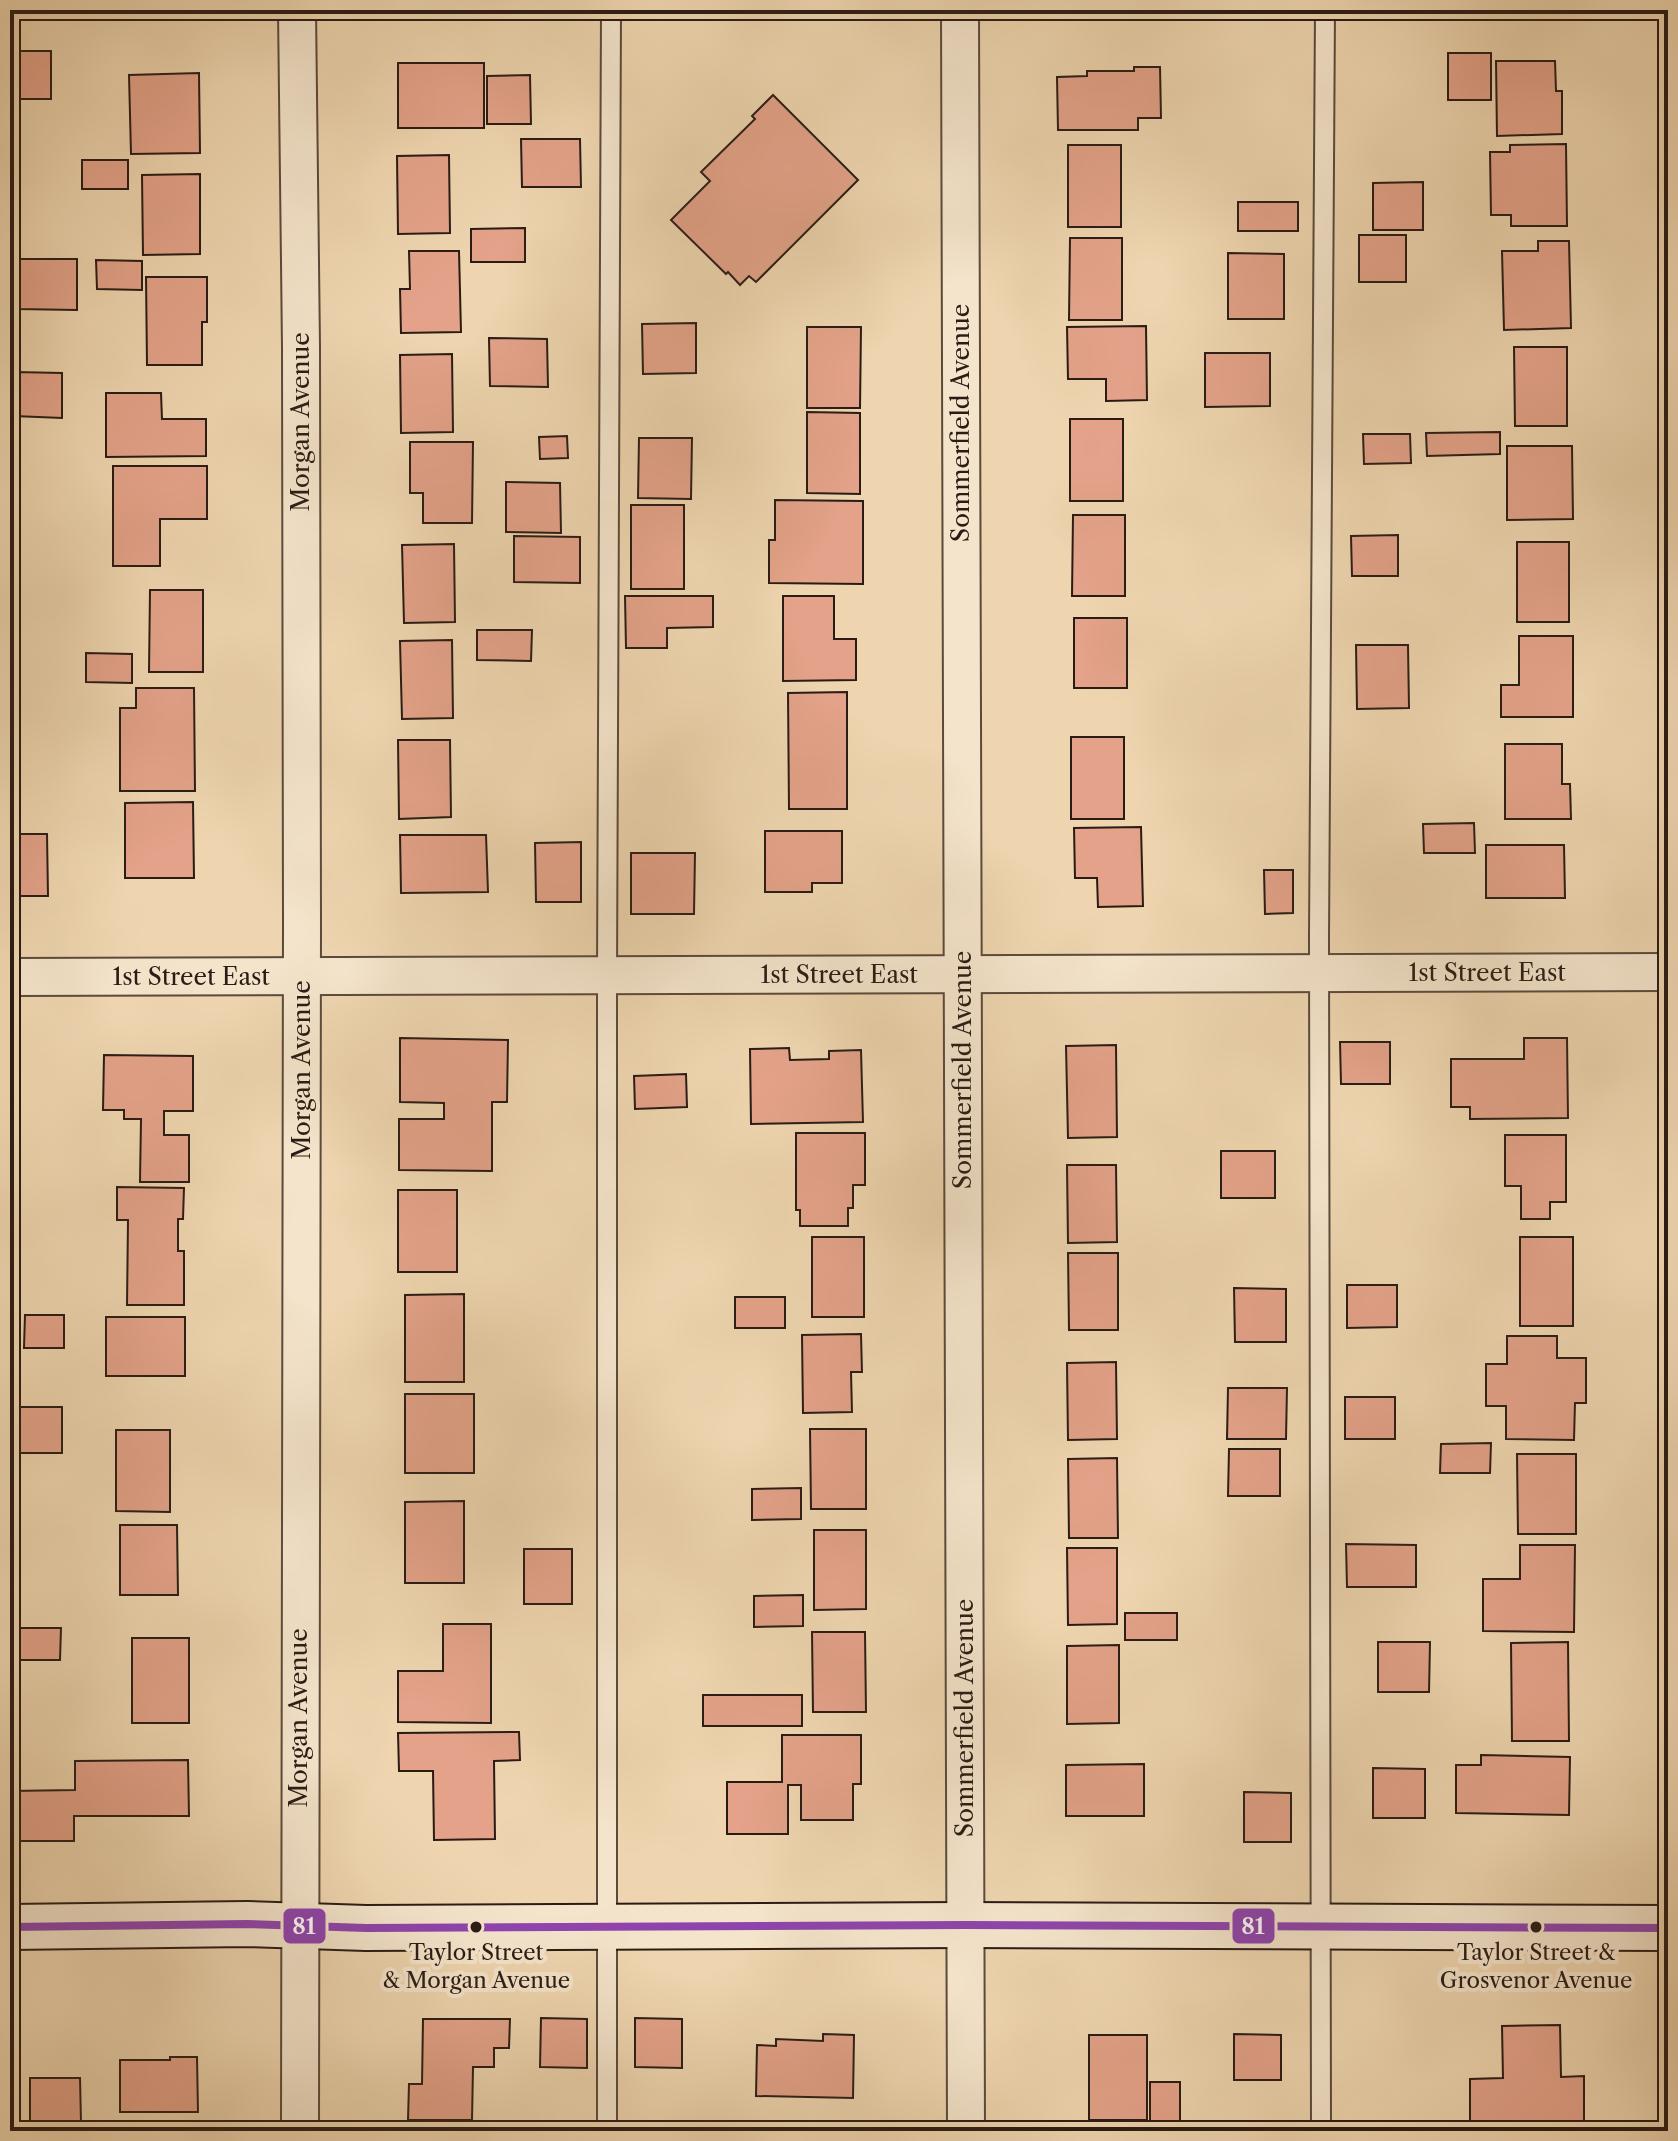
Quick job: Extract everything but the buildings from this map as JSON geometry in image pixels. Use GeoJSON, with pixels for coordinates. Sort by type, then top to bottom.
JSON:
{"type":"FeatureCollection","features":[{"type":"Feature","properties":{"kind":"main road"},"geometry":{"type":"LineString","coordinates":[[10,1927],[247,1924],[300,1927],[607,1928],[965,1925],[1668,1928]]}},
{"type":"Feature","properties":{"kind":"street","name":"Morgan Avenue"},"geometry":{"type":"LineString","coordinates":[[297,10],[302,977],[300,2131]]}},
{"type":"Feature","properties":{"kind":"street","name":"Sommerfield Avenue"},"geometry":{"type":"LineString","coordinates":[[960,10],[966,2131]]}},
{"type":"Feature","properties":{"kind":"street","name":"1st Street East"},"geometry":{"type":"LineString","coordinates":[[10,977],[1668,972]]}},
{"type":"Feature","properties":{"kind":"lane"},"geometry":{"type":"LineString","coordinates":[[607,2131],[611,10]]}},
{"type":"Feature","properties":{"kind":"lane"},"geometry":{"type":"LineString","coordinates":[[1321,2131],[1319,973],[1325,10]]}},
{"type":"Feature","properties":{"kind":"transit line","name":"81"},"geometry":{"type":"LineString","coordinates":[[10,1927],[247,1924],[366,1928],[965,1925],[1668,1928]]}},
{"type":"Feature","properties":{"kind":"place","name":"Taylor Street & Morgan Avenue"},"geometry":{"type":"Point","coordinates":[476,1927]}},
{"type":"Feature","properties":{"kind":"place","name":"Taylor Street & Grosvenor Avenue"},"geometry":{"type":"Point","coordinates":[1536,1927]}}]}
